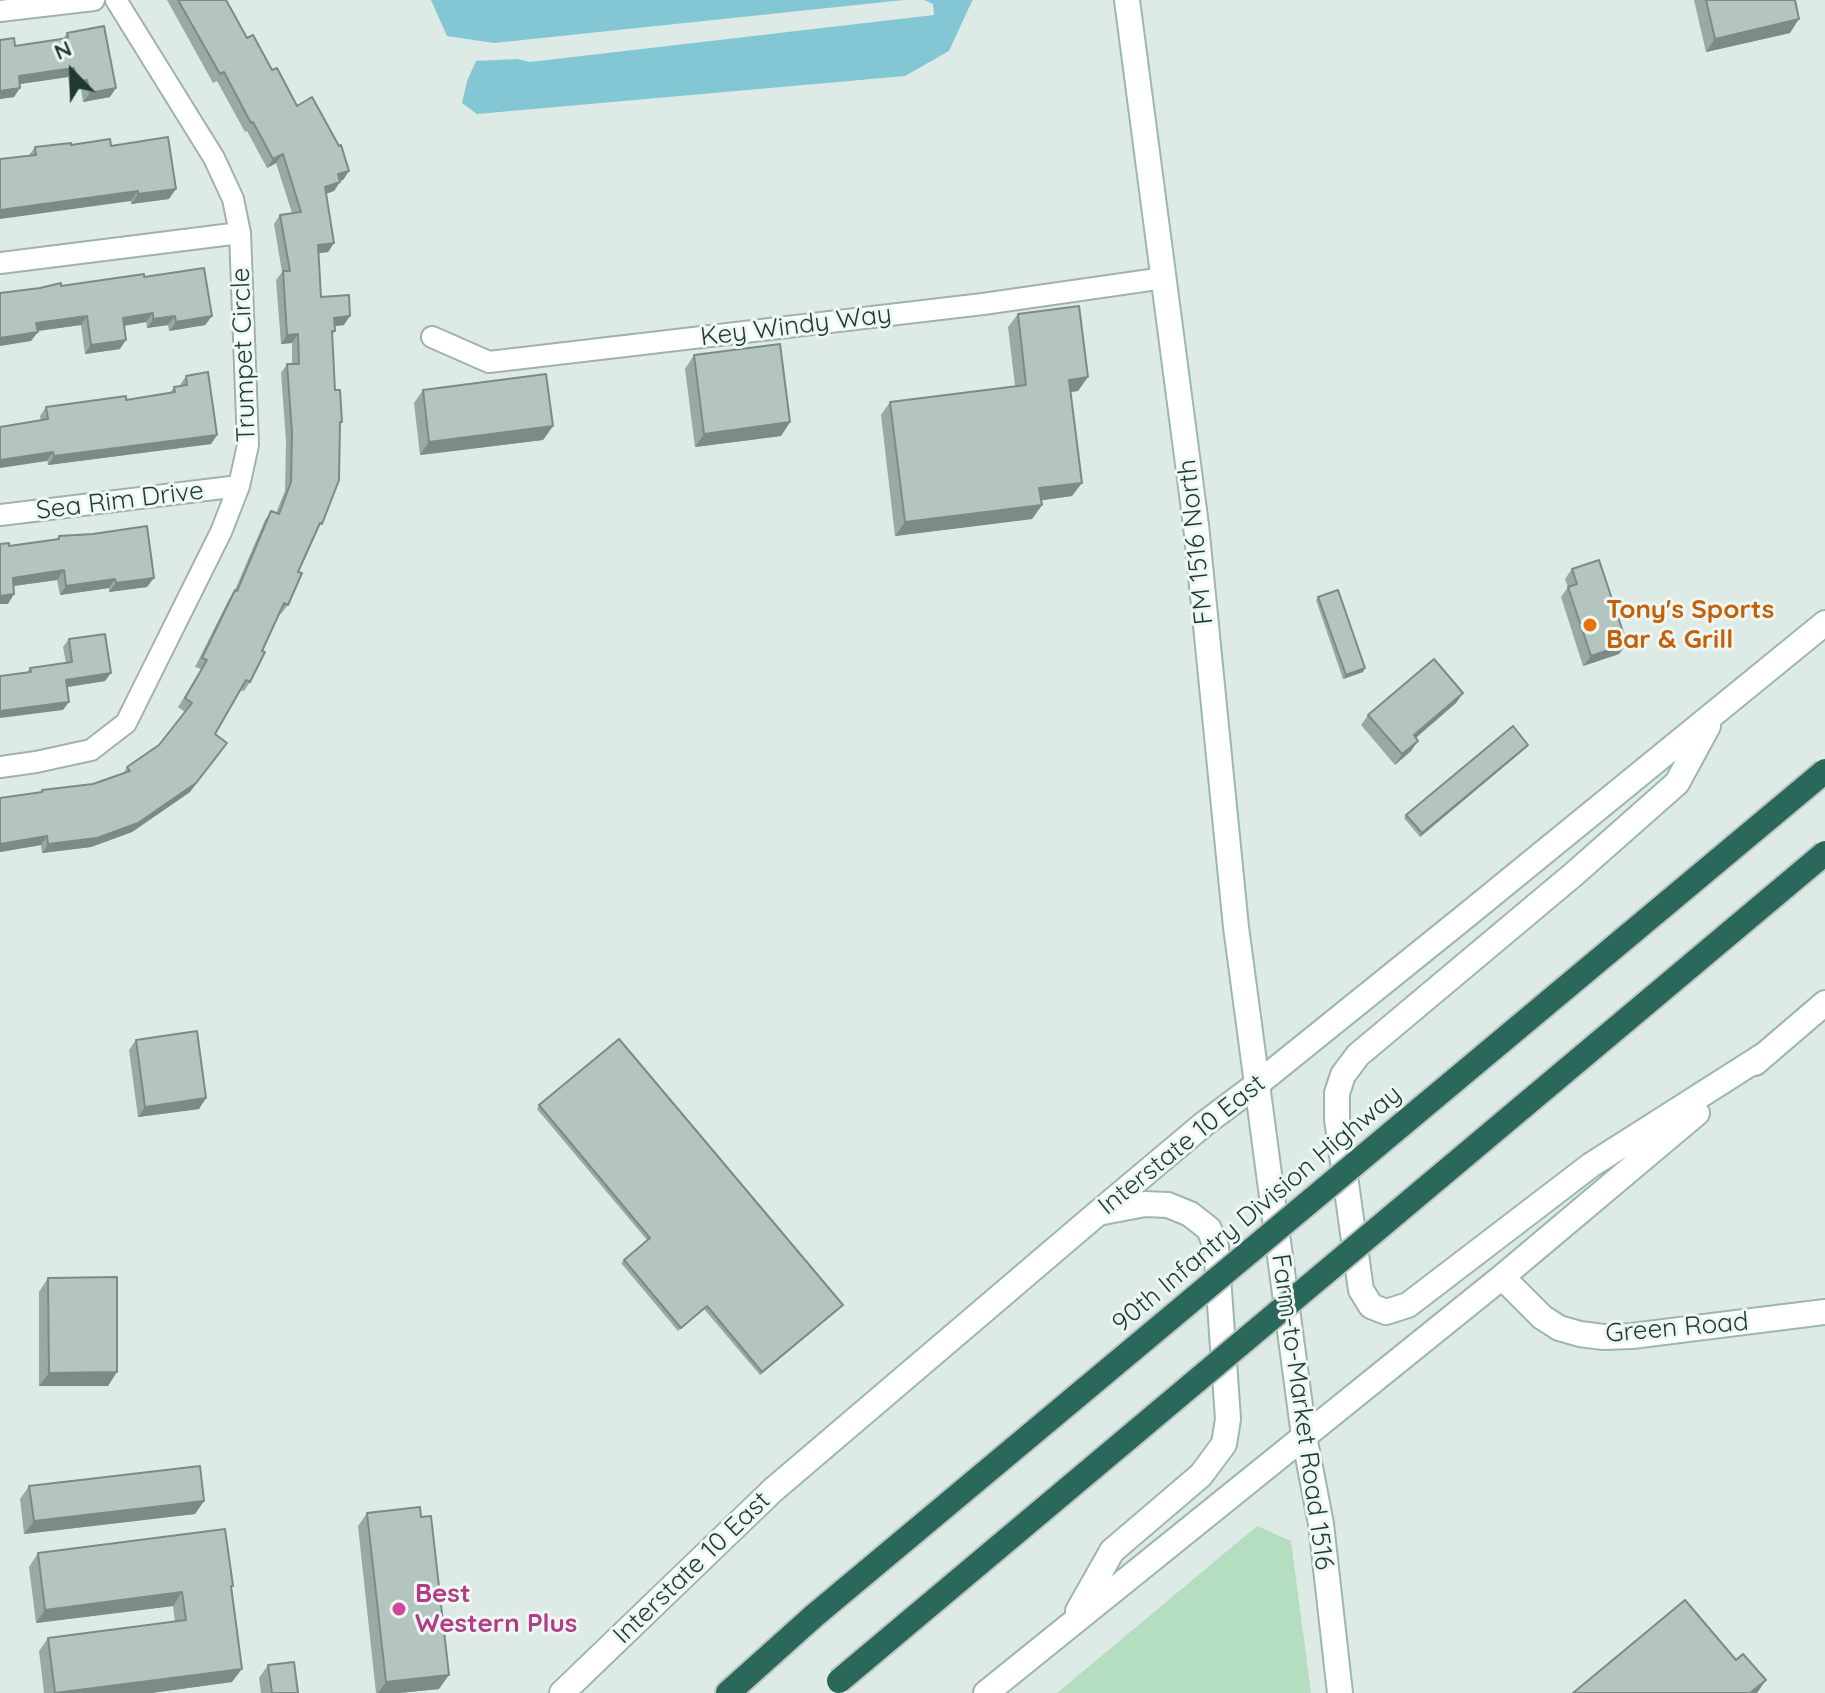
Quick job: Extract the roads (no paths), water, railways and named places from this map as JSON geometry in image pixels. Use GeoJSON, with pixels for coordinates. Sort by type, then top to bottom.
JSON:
{"type":"FeatureCollection","features":[{"type":"Feature","properties":{"kind":"highway","name":"90th Infantry Division Highway"},"geometry":{"type":"LineString","coordinates":[[728,1693],[815,1615],[1825,771]]}},
{"type":"Feature","properties":{"kind":"highway"},"geometry":{"type":"LineString","coordinates":[[832,1687],[1825,853]]}},
{"type":"Feature","properties":{"kind":"main road","name":"FM 1516 North"},"geometry":{"type":"LineString","coordinates":[[1127,0],[1196,525],[1218,765],[1256,1085]]}},
{"type":"Feature","properties":{"kind":"main road","name":"Interstate 10 East"},"geometry":{"type":"LineString","coordinates":[[562,1693],[773,1490],[1098,1213],[1825,623]]}},
{"type":"Feature","properties":{"kind":"main road"},"geometry":{"type":"LineString","coordinates":[[1715,714],[1677,783],[1574,874],[1358,1055],[1343,1075],[1337,1093],[1337,1119],[1361,1290],[1371,1306],[1386,1312],[1408,1305],[1591,1165],[1767,1053]]}},
{"type":"Feature","properties":{"kind":"main road"},"geometry":{"type":"LineString","coordinates":[[986,1693],[1502,1277],[1825,1003]]}},
{"type":"Feature","properties":{"kind":"main road","name":"Farm-to-Market Road 1516"},"geometry":{"type":"LineString","coordinates":[[1256,1085],[1304,1436],[1321,1524],[1340,1693]]}},
{"type":"Feature","properties":{"kind":"main road"},"geometry":{"type":"LineString","coordinates":[[1071,1623],[1112,1551],[1201,1475],[1224,1444],[1228,1419],[1216,1247],[1209,1229],[1190,1214],[1168,1205],[1145,1204],[1098,1213]]}},
{"type":"Feature","properties":{"kind":"main road","name":"Green Road"},"geometry":{"type":"LineString","coordinates":[[1502,1277],[1542,1317],[1559,1328],[1603,1337],[1825,1312]]}},
{"type":"Feature","properties":{"kind":"street"},"geometry":{"type":"LineString","coordinates":[[0,11],[94,0]]}},
{"type":"Feature","properties":{"kind":"street","name":"Trumpet Circle"},"geometry":{"type":"LineString","coordinates":[[0,767],[91,750],[126,723],[221,532],[239,486],[248,445],[240,233],[233,199],[214,158],[116,0]]}},
{"type":"Feature","properties":{"kind":"street"},"geometry":{"type":"LineString","coordinates":[[0,263],[240,233]]}},
{"type":"Feature","properties":{"kind":"street","name":"Key Windy Way"},"geometry":{"type":"LineString","coordinates":[[432,337],[489,362],[967,306],[1164,278]]}},
{"type":"Feature","properties":{"kind":"street","name":"Sea Rim Drive"},"geometry":{"type":"LineString","coordinates":[[0,515],[239,486]]}},
{"type":"Feature","properties":{"kind":"water"},"geometry":{"type":"Polygon","coordinates":[[[431,0],[904,0],[494,43],[447,36],[431,0]]]}},
{"type":"Feature","properties":{"kind":"water"},"geometry":{"type":"Polygon","coordinates":[[[924,0],[974,0],[949,51],[905,76],[477,114],[462,103],[476,61],[517,59],[530,62],[934,15],[933,4],[924,0]]]}},
{"type":"Feature","properties":{"kind":"place","name":"Tony's Sports Bar & Grill"},"geometry":{"type":"Point","coordinates":[1590,625]}},
{"type":"Feature","properties":{"kind":"place","name":"Best Western Plus"},"geometry":{"type":"Point","coordinates":[399,1609]}}]}
